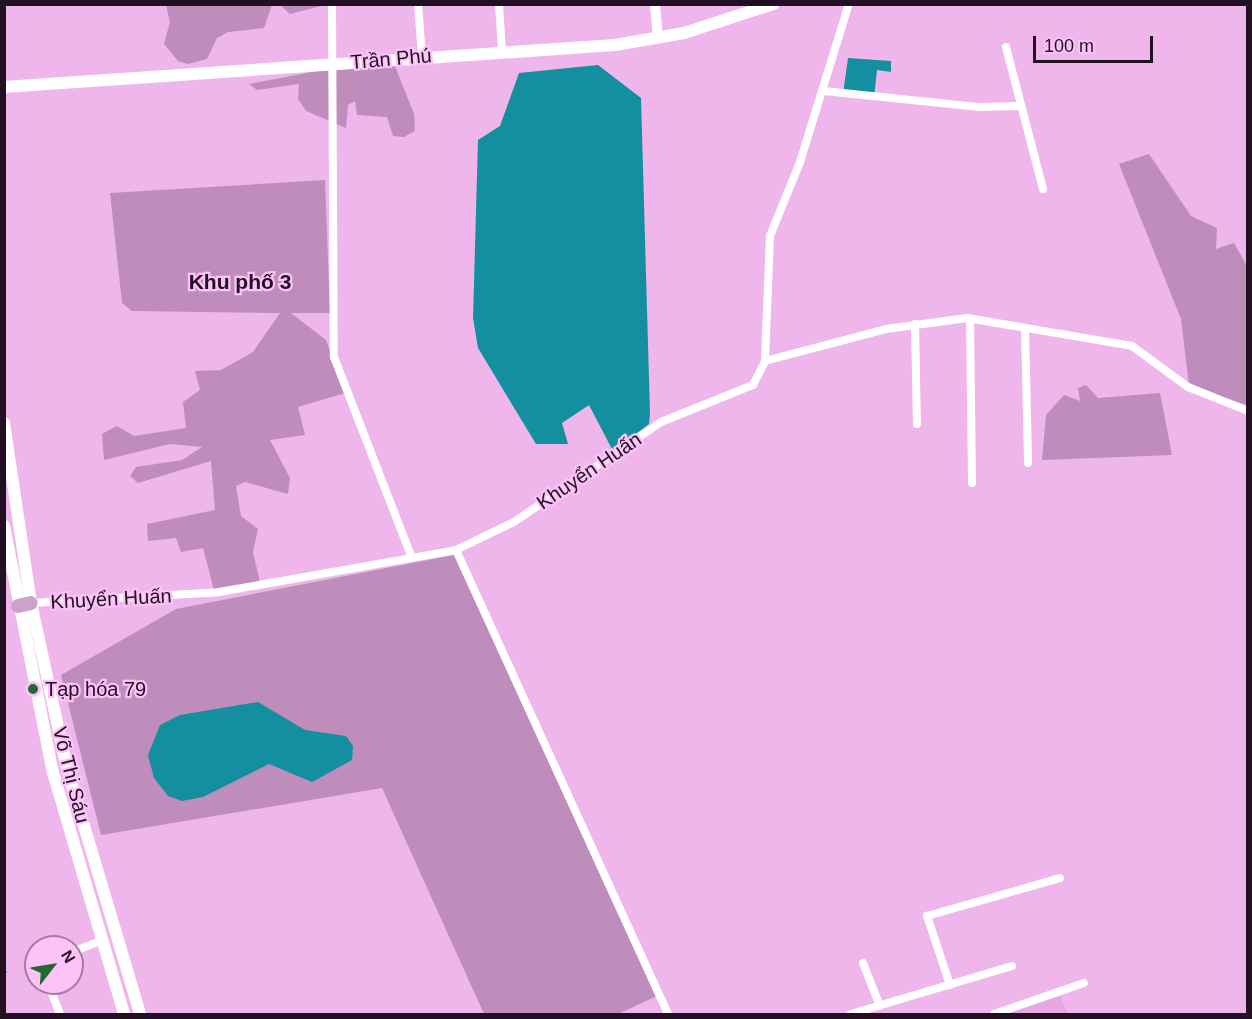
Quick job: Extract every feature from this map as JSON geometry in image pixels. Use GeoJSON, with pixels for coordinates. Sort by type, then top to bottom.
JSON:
{"type":"FeatureCollection","features":[{"type":"Feature","properties":{"kind":"main road","name":"Trần Phú"},"geometry":{"type":"LineString","coordinates":[[4,87],[502,52],[658,38],[739,11],[773,4]]}},
{"type":"Feature","properties":{"kind":"main road","name":"Võ Thị Sáu"},"geometry":{"type":"LineString","coordinates":[[4,423],[24,604],[52,769],[124,1014]]}},
{"type":"Feature","properties":{"kind":"main road","name":"Võ Thị Sáu"},"geometry":{"type":"LineString","coordinates":[[4,525],[7,552],[24,604],[68,772],[140,1014]]}},
{"type":"Feature","properties":{"kind":"street"},"geometry":{"type":"LineString","coordinates":[[332,4],[334,357],[411,556]]}},
{"type":"Feature","properties":{"kind":"street"},"geometry":{"type":"LineString","coordinates":[[418,4],[422,56]]}},
{"type":"Feature","properties":{"kind":"street"},"geometry":{"type":"LineString","coordinates":[[499,4],[502,52]]}},
{"type":"Feature","properties":{"kind":"street"},"geometry":{"type":"LineString","coordinates":[[655,4],[658,38]]}},
{"type":"Feature","properties":{"kind":"street","name":"Khuyển Huấn"},"geometry":{"type":"LineString","coordinates":[[24,604],[219,592],[411,556],[456,550],[514,522],[661,422],[753,385],[765,361],[770,236],[824,91],[849,4]]}},
{"type":"Feature","properties":{"kind":"street"},"geometry":{"type":"LineString","coordinates":[[1006,47],[1043,189]]}},
{"type":"Feature","properties":{"kind":"street"},"geometry":{"type":"LineString","coordinates":[[824,91],[980,107],[1021,106]]}},
{"type":"Feature","properties":{"kind":"street"},"geometry":{"type":"LineString","coordinates":[[765,361],[915,324],[970,319],[1132,346],[1188,387],[1248,411]]}},
{"type":"Feature","properties":{"kind":"street"},"geometry":{"type":"LineString","coordinates":[[970,319],[972,483]]}},
{"type":"Feature","properties":{"kind":"street"},"geometry":{"type":"LineString","coordinates":[[915,324],[917,424]]}},
{"type":"Feature","properties":{"kind":"street"},"geometry":{"type":"LineString","coordinates":[[1025,328],[1028,463]]}},
{"type":"Feature","properties":{"kind":"street"},"geometry":{"type":"LineString","coordinates":[[456,550],[668,1014]]}},
{"type":"Feature","properties":{"kind":"street"},"geometry":{"type":"LineString","coordinates":[[950,985],[927,916],[1060,878]]}},
{"type":"Feature","properties":{"kind":"street"},"geometry":{"type":"LineString","coordinates":[[84,947],[101,941]]}},
{"type":"Feature","properties":{"kind":"street"},"geometry":{"type":"LineString","coordinates":[[862,963],[880,1006]]}},
{"type":"Feature","properties":{"kind":"street"},"geometry":{"type":"LineString","coordinates":[[851,1014],[1012,966]]}},
{"type":"Feature","properties":{"kind":"street"},"geometry":{"type":"LineString","coordinates":[[994,1014],[1084,983]]}},
{"type":"Feature","properties":{"kind":"street"},"geometry":{"type":"LineString","coordinates":[[53,995],[60,1014]]}},
{"type":"Feature","properties":{"kind":"shaded area"},"geometry":{"type":"Polygon","coordinates":[[[166,4],[272,5],[264,28],[228,32],[217,38],[207,59],[188,64],[178,61],[164,44],[170,22],[166,4]]]}},
{"type":"Feature","properties":{"kind":"shaded area"},"geometry":{"type":"Polygon","coordinates":[[[280,4],[325,5],[290,14],[280,4]]]}},
{"type":"Feature","properties":{"kind":"shaded area"},"geometry":{"type":"Polygon","coordinates":[[[848,58],[891,61],[891,72],[877,70],[874,98],[843,94],[848,58]]]}},
{"type":"Feature","properties":{"kind":"shaded area"},"geometry":{"type":"Polygon","coordinates":[[[598,65],[641,98],[650,414],[649,424],[613,451],[589,405],[562,423],[568,444],[536,444],[478,348],[473,318],[478,140],[500,126],[519,73],[598,65]]]}},
{"type":"Feature","properties":{"kind":"shaded area"},"geometry":{"type":"Polygon","coordinates":[[[395,66],[414,114],[415,131],[404,137],[393,136],[387,117],[357,115],[355,101],[348,105],[346,128],[306,111],[298,99],[299,84],[257,90],[249,84],[317,71],[395,66]]]}},
{"type":"Feature","properties":{"kind":"shaded area"},"geometry":{"type":"Polygon","coordinates":[[[1149,154],[1191,216],[1217,228],[1216,249],[1234,243],[1247,266],[1247,405],[1189,386],[1181,319],[1119,164],[1149,154]]]}},
{"type":"Feature","properties":{"kind":"shaded area"},"geometry":{"type":"Polygon","coordinates":[[[325,180],[330,313],[291,313],[326,340],[345,393],[298,407],[305,435],[270,440],[290,478],[288,494],[245,482],[236,486],[241,516],[258,529],[253,552],[260,582],[214,590],[203,548],[181,552],[176,538],[148,541],[147,524],[215,510],[211,461],[138,483],[130,476],[136,467],[182,460],[202,447],[170,444],[104,460],[102,434],[117,426],[134,436],[186,428],[183,402],[200,390],[195,371],[221,370],[253,352],[280,313],[132,311],[122,303],[110,193],[325,180]]]}},
{"type":"Feature","properties":{"kind":"shaded area"},"geometry":{"type":"Polygon","coordinates":[[[1086,385],[1098,398],[1160,393],[1172,455],[1042,460],[1046,415],[1064,395],[1080,401],[1078,388],[1086,385]]]}},
{"type":"Feature","properties":{"kind":"shaded area"},"geometry":{"type":"Polygon","coordinates":[[[459,554],[657,996],[618,1014],[484,1014],[382,788],[101,835],[61,675],[176,609],[459,554]]]}},
{"type":"Feature","properties":{"kind":"shaded area"},"geometry":{"type":"Polygon","coordinates":[[[258,702],[305,730],[346,736],[353,746],[352,760],[312,782],[269,764],[203,797],[182,801],[168,796],[154,778],[148,755],[160,725],[180,715],[258,702]]]}},
{"type":"Feature","properties":{"kind":"shaded area"},"geometry":{"type":"Polygon","coordinates":[[[1059,994],[1068,1014],[1001,1014],[1059,994]]]}},
{"type":"Feature","properties":{"kind":"place","name":"Tạp hóa 79"},"geometry":{"type":"Point","coordinates":[33,689]}},
{"type":"Feature","properties":{"kind":"district","name":"Khu phố 3"},"geometry":{"type":"Point","coordinates":[240,282]}}]}
